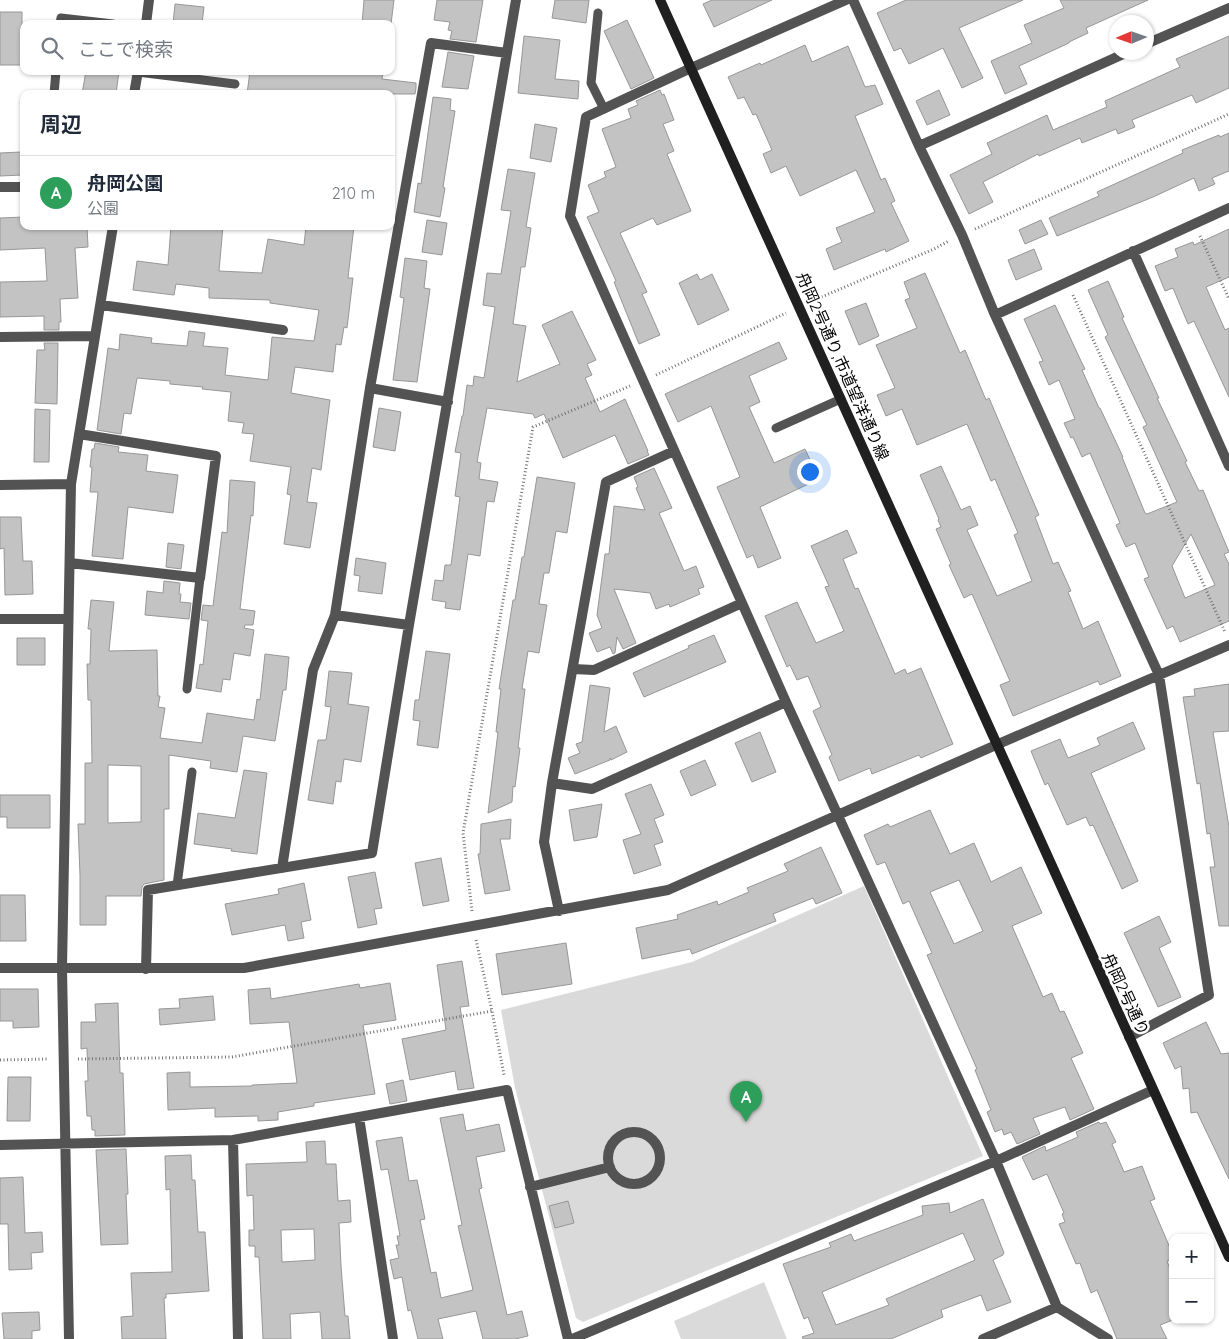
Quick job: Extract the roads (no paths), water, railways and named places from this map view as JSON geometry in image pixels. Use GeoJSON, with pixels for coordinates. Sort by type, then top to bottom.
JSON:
{"type":"FeatureCollection","features":[{"type":"Feature","properties":{"kind":"street"},"geometry":{"type":"LineString","coordinates":[[146,20],[149,0]]}},
{"type":"Feature","properties":{"kind":"street"},"geometry":{"type":"LineString","coordinates":[[146,969],[148,890],[372,854],[409,625],[516,0]]}},
{"type":"Feature","properties":{"kind":"street","name":"舟岡2号通り,市道望洋通り線"},"geometry":{"type":"LineString","coordinates":[[660,0],[800,306],[996,745]]}},
{"type":"Feature","properties":{"kind":"street"},"geometry":{"type":"LineString","coordinates":[[846,0],[691,68],[586,118],[570,216],[786,702],[996,1161],[1058,1307],[1108,1339]]}},
{"type":"Feature","properties":{"kind":"street"},"geometry":{"type":"LineString","coordinates":[[853,0],[919,146],[962,235],[995,316],[1159,675],[1209,995],[1129,1036]]}},
{"type":"Feature","properties":{"kind":"street"},"geometry":{"type":"LineString","coordinates":[[1154,41],[1229,8]]}},
{"type":"Feature","properties":{"kind":"street"},"geometry":{"type":"LineString","coordinates":[[282,868],[313,670],[335,615],[370,388],[431,43],[507,52]]}},
{"type":"Feature","properties":{"kind":"street"},"geometry":{"type":"LineString","coordinates":[[919,146],[1110,60]]}},
{"type":"Feature","properties":{"kind":"street"},"geometry":{"type":"LineString","coordinates":[[135,90],[137,75]]}},
{"type":"Feature","properties":{"kind":"street"},"geometry":{"type":"LineString","coordinates":[[0,187],[20,187]]}},
{"type":"Feature","properties":{"kind":"street"},"geometry":{"type":"LineString","coordinates":[[995,316],[1229,208]]}},
{"type":"Feature","properties":{"kind":"street"},"geometry":{"type":"LineString","coordinates":[[69,1339],[62,968],[71,484],[112,230]]}},
{"type":"Feature","properties":{"kind":"street"},"geometry":{"type":"LineString","coordinates":[[1133,251],[1229,466]]}},
{"type":"Feature","properties":{"kind":"street"},"geometry":{"type":"LineString","coordinates":[[100,305],[283,330]]}},
{"type":"Feature","properties":{"kind":"street"},"geometry":{"type":"LineString","coordinates":[[0,338],[95,336]]}},
{"type":"Feature","properties":{"kind":"street"},"geometry":{"type":"LineString","coordinates":[[370,388],[448,402]]}},
{"type":"Feature","properties":{"kind":"street"},"geometry":{"type":"LineString","coordinates":[[70,563],[200,578],[216,456],[79,434]]}},
{"type":"Feature","properties":{"kind":"street"},"geometry":{"type":"LineString","coordinates":[[559,911],[544,842],[552,783],[606,482],[674,451]]}},
{"type":"Feature","properties":{"kind":"street"},"geometry":{"type":"LineString","coordinates":[[0,486],[71,484]]}},
{"type":"Feature","properties":{"kind":"street"},"geometry":{"type":"LineString","coordinates":[[573,668],[594,670],[742,603]]}},
{"type":"Feature","properties":{"kind":"street"},"geometry":{"type":"LineString","coordinates":[[335,615],[409,625]]}},
{"type":"Feature","properties":{"kind":"street"},"geometry":{"type":"LineString","coordinates":[[0,619],[68,619]]}},
{"type":"Feature","properties":{"kind":"street"},"geometry":{"type":"LineString","coordinates":[[0,968],[244,968],[668,890],[838,814],[1229,645]]}},
{"type":"Feature","properties":{"kind":"street"},"geometry":{"type":"LineString","coordinates":[[552,783],[592,789],[786,702]]}},
{"type":"Feature","properties":{"kind":"street","name":"舟岡2号通り"},"geometry":{"type":"LineString","coordinates":[[996,745],[1229,1257]]}},
{"type":"Feature","properties":{"kind":"street"},"geometry":{"type":"LineString","coordinates":[[0,1145],[233,1140],[507,1090],[530,1188],[570,1339],[996,1161],[1153,1090]]}},
{"type":"Feature","properties":{"kind":"street"},"geometry":{"type":"LineString","coordinates":[[359,1117],[393,1339]]}},
{"type":"Feature","properties":{"kind":"street"},"geometry":{"type":"LineString","coordinates":[[638,1132],[651,1138],[659,1148],[660,1162],[655,1174],[644,1182],[630,1184],[618,1178],[610,1167],[609,1154],[614,1141],[625,1133],[638,1132]]}},
{"type":"Feature","properties":{"kind":"street"},"geometry":{"type":"LineString","coordinates":[[233,1140],[238,1339]]}},
{"type":"Feature","properties":{"kind":"street"},"geometry":{"type":"LineString","coordinates":[[530,1188],[610,1167]]}},
{"type":"Feature","properties":{"kind":"street"},"geometry":{"type":"LineString","coordinates":[[983,1339],[1006,1334],[1058,1307]]}},
{"type":"Feature","properties":{"kind":"lane"},"geometry":{"type":"LineString","coordinates":[[598,13],[590,83],[604,109]]}},
{"type":"Feature","properties":{"kind":"lane"},"geometry":{"type":"LineString","coordinates":[[61,20],[61,18],[78,20]]}},
{"type":"Feature","properties":{"kind":"lane"},"geometry":{"type":"LineString","coordinates":[[54,90],[56,75]]}},
{"type":"Feature","properties":{"kind":"lane"},"geometry":{"type":"LineString","coordinates":[[162,75],[235,84]]}},
{"type":"Feature","properties":{"kind":"lane"},"geometry":{"type":"LineString","coordinates":[[776,428],[841,399]]}},
{"type":"Feature","properties":{"kind":"lane"},"geometry":{"type":"LineString","coordinates":[[187,689],[200,578]]}},
{"type":"Feature","properties":{"kind":"lane"},"geometry":{"type":"LineString","coordinates":[[177,885],[192,772]]}},
{"type":"Feature","properties":{"kind":"place","name":"舟岡公園"},"geometry":{"type":"Point","coordinates":[746,1122]}}]}
